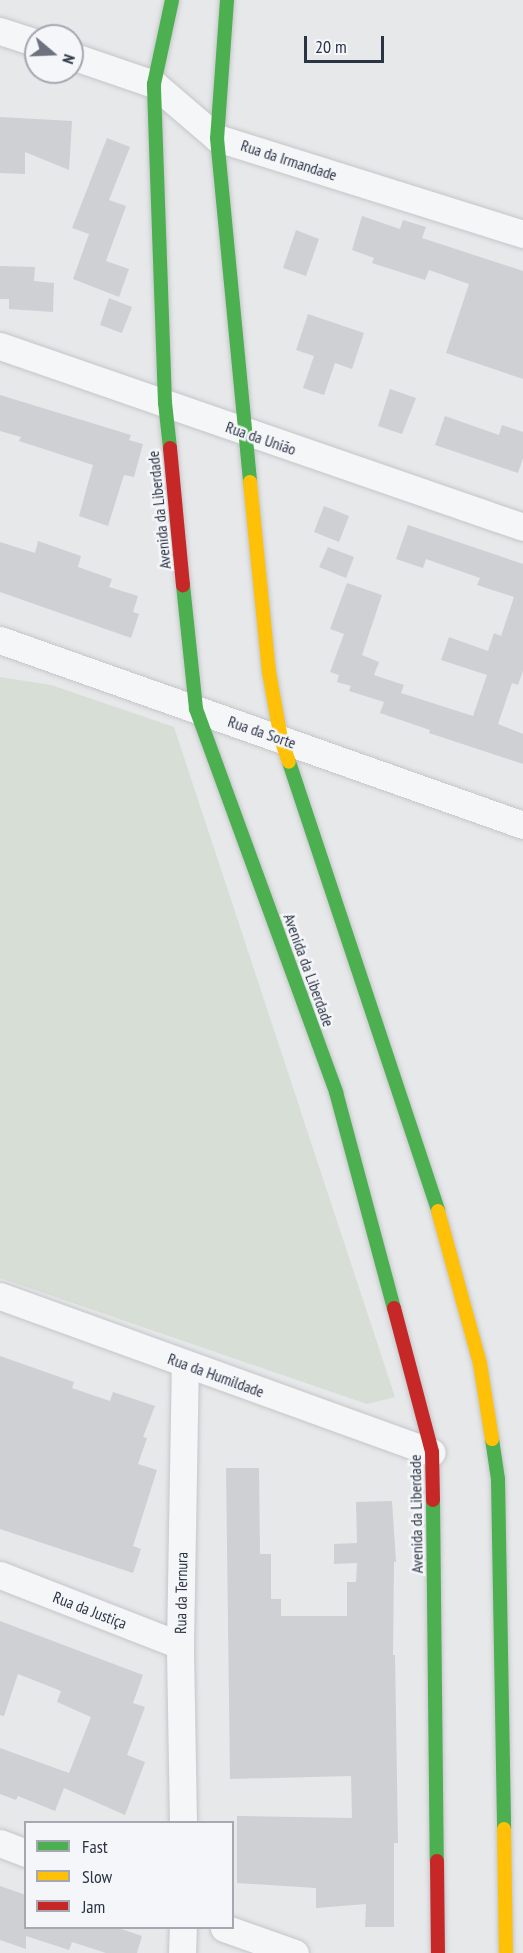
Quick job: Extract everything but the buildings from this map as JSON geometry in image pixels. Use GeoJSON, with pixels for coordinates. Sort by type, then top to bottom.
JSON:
{"type":"FeatureCollection","features":[{"type":"Feature","properties":{"kind":"street","name":"Avenida da Liberdade"},"geometry":{"type":"LineString","coordinates":[[172,0],[154,84],[165,403],[196,709],[336,1092],[432,1452],[438,1953]]}},
{"type":"Feature","properties":{"kind":"street"},"geometry":{"type":"LineString","coordinates":[[227,0],[218,138],[248,433],[269,672],[281,739],[429,1179],[480,1364],[498,1479],[506,1953]]}},
{"type":"Feature","properties":{"kind":"street"},"geometry":{"type":"LineString","coordinates":[[0,31],[24,39]]}},
{"type":"Feature","properties":{"kind":"street","name":"Rua da Irmandade"},"geometry":{"type":"LineString","coordinates":[[84,60],[154,84],[218,138],[523,234]]}},
{"type":"Feature","properties":{"kind":"street","name":"Rua da União"},"geometry":{"type":"LineString","coordinates":[[0,346],[523,527]]}},
{"type":"Feature","properties":{"kind":"street","name":"Rua da Sorte"},"geometry":{"type":"LineString","coordinates":[[0,640],[523,825]]}},
{"type":"Feature","properties":{"kind":"street","name":"Rua da Humildade"},"geometry":{"type":"LineString","coordinates":[[0,1296],[432,1452]]}},
{"type":"Feature","properties":{"kind":"street","name":"Rua da Ternura"},"geometry":{"type":"LineString","coordinates":[[183,1821],[180,1645],[185,1364]]}},
{"type":"Feature","properties":{"kind":"street","name":"Rua da Justiça"},"geometry":{"type":"LineString","coordinates":[[0,1575],[180,1645]]}},
{"type":"Feature","properties":{"kind":"street"},"geometry":{"type":"LineString","coordinates":[[0,1843],[24,1852]]}},
{"type":"Feature","properties":{"kind":"street"},"geometry":{"type":"LineString","coordinates":[[182,1953],[183,1929]]}},
{"type":"Feature","properties":{"kind":"street"},"geometry":{"type":"LineString","coordinates":[[227,1929],[295,1953]]}},
{"type":"Feature","properties":{"kind":"shaded area"},"geometry":{"type":"Polygon","coordinates":[[[0,677],[51,685],[174,727],[395,1397],[367,1404],[0,1278],[0,677]]]}},
{"type":"Feature","properties":{"kind":"traffic: fast"},"geometry":{"type":"LineString","coordinates":[[170,448],[165,403],[154,84],[172,0]]}},
{"type":"Feature","properties":{"kind":"traffic: fast"},"geometry":{"type":"LineString","coordinates":[[227,0],[217,138],[250,482]]}},
{"type":"Feature","properties":{"kind":"traffic: fast"},"geometry":{"type":"LineString","coordinates":[[183,585],[196,709],[336,1092],[394,1308]]}},
{"type":"Feature","properties":{"kind":"traffic: fast"},"geometry":{"type":"LineString","coordinates":[[289,762],[438,1211]]}},
{"type":"Feature","properties":{"kind":"traffic: fast"},"geometry":{"type":"LineString","coordinates":[[492,1439],[498,1479],[504,1829]]}},
{"type":"Feature","properties":{"kind":"traffic: fast"},"geometry":{"type":"LineString","coordinates":[[433,1500],[437,1861]]}},
{"type":"Feature","properties":{"kind":"traffic: slow"},"geometry":{"type":"LineString","coordinates":[[250,482],[269,672],[281,739],[289,762]]}},
{"type":"Feature","properties":{"kind":"traffic: slow"},"geometry":{"type":"LineString","coordinates":[[438,1211],[480,1364],[492,1439]]}},
{"type":"Feature","properties":{"kind":"traffic: slow"},"geometry":{"type":"LineString","coordinates":[[504,1829],[506,1953]]}},
{"type":"Feature","properties":{"kind":"traffic: jam"},"geometry":{"type":"LineString","coordinates":[[170,448],[183,585]]}},
{"type":"Feature","properties":{"kind":"traffic: jam"},"geometry":{"type":"LineString","coordinates":[[394,1308],[432,1452],[433,1500]]}},
{"type":"Feature","properties":{"kind":"traffic: jam"},"geometry":{"type":"LineString","coordinates":[[437,1861],[438,1953]]}}]}
